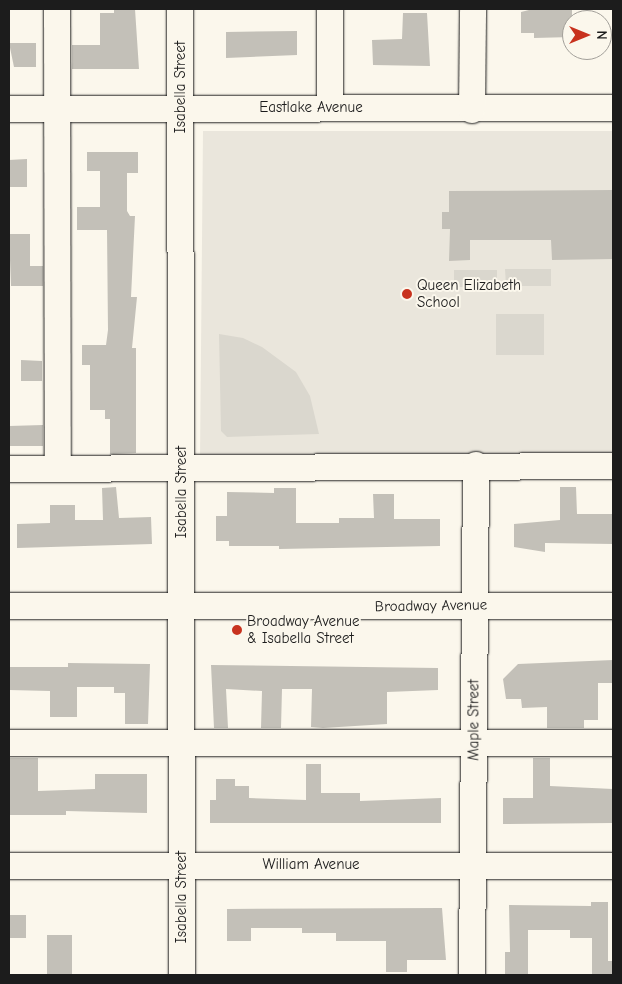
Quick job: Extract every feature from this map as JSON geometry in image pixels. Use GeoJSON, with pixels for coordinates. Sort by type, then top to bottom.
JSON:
{"type":"FeatureCollection","features":[{"type":"Feature","properties":{"kind":"street"},"geometry":{"type":"LineString","coordinates":[[57,9],[58,468]]}},
{"type":"Feature","properties":{"kind":"street","name":"Isabella Street"},"geometry":{"type":"LineString","coordinates":[[180,9],[182,975]]}},
{"type":"Feature","properties":{"kind":"street"},"geometry":{"type":"LineString","coordinates":[[330,9],[330,108]]}},
{"type":"Feature","properties":{"kind":"street"},"geometry":{"type":"LineString","coordinates":[[472,110],[473,9]]}},
{"type":"Feature","properties":{"kind":"street","name":"Eastlake Avenue"},"geometry":{"type":"LineString","coordinates":[[9,109],[330,108],[472,110],[613,108]]}},
{"type":"Feature","properties":{"kind":"street"},"geometry":{"type":"LineString","coordinates":[[9,469],[476,465],[613,466]]}},
{"type":"Feature","properties":{"kind":"street","name":"Maple Street"},"geometry":{"type":"LineString","coordinates":[[472,975],[476,465]]}},
{"type":"Feature","properties":{"kind":"street","name":"Broadway Avenue"},"geometry":{"type":"LineString","coordinates":[[9,606],[613,606]]}},
{"type":"Feature","properties":{"kind":"street"},"geometry":{"type":"LineString","coordinates":[[9,743],[613,743]]}},
{"type":"Feature","properties":{"kind":"street","name":"William Avenue"},"geometry":{"type":"LineString","coordinates":[[9,866],[613,866]]}},
{"type":"Feature","properties":{"kind":"shaded area","name":"Queen Elizabeth School"},"geometry":{"type":"Polygon","coordinates":[[[203,131],[613,131],[613,457],[200,460],[203,131]]]}},
{"type":"Feature","properties":{"kind":"shaded area"},"geometry":{"type":"Polygon","coordinates":[[[505,269],[551,269],[551,286],[506,286],[505,269]]]}},
{"type":"Feature","properties":{"kind":"shaded area"},"geometry":{"type":"Polygon","coordinates":[[[454,270],[497,270],[497,287],[454,287],[454,270]]]}},
{"type":"Feature","properties":{"kind":"shaded area"},"geometry":{"type":"Polygon","coordinates":[[[496,314],[544,314],[544,355],[496,355],[496,314]]]}},
{"type":"Feature","properties":{"kind":"shaded area"},"geometry":{"type":"Polygon","coordinates":[[[219,334],[243,338],[262,347],[296,372],[310,396],[319,434],[227,437],[221,431],[219,334]]]}},
{"type":"Feature","properties":{"kind":"building"},"geometry":{"type":"Polygon","coordinates":[[[114,9],[135,9],[139,69],[72,69],[72,45],[100,45],[100,13],[114,13],[114,9]]]}},
{"type":"Feature","properties":{"kind":"building"},"geometry":{"type":"Polygon","coordinates":[[[533,9],[572,9],[562,10],[562,37],[534,38],[534,33],[521,33],[521,12],[533,9]]]}},
{"type":"Feature","properties":{"kind":"building"},"geometry":{"type":"Polygon","coordinates":[[[403,13],[427,13],[430,66],[373,65],[372,40],[402,39],[403,13]]]}},
{"type":"Feature","properties":{"kind":"building"},"geometry":{"type":"Polygon","coordinates":[[[297,31],[297,55],[226,58],[226,32],[297,31]]]}},
{"type":"Feature","properties":{"kind":"building"},"geometry":{"type":"Polygon","coordinates":[[[9,43],[36,43],[36,67],[14,67],[9,43]]]}},
{"type":"Feature","properties":{"kind":"building"},"geometry":{"type":"Polygon","coordinates":[[[87,152],[138,152],[138,173],[127,173],[127,211],[130,216],[135,216],[131,297],[137,297],[132,348],[136,348],[136,453],[110,454],[110,419],[105,419],[105,410],[90,410],[90,365],[82,365],[82,345],[106,345],[108,330],[107,230],[77,230],[77,207],[100,207],[100,171],[87,171],[87,152]]]}},
{"type":"Feature","properties":{"kind":"building"},"geometry":{"type":"Polygon","coordinates":[[[27,159],[27,187],[9,187],[9,160],[27,159]]]}},
{"type":"Feature","properties":{"kind":"building"},"geometry":{"type":"Polygon","coordinates":[[[613,190],[613,259],[552,260],[551,240],[470,240],[470,260],[449,261],[450,229],[442,229],[442,212],[449,212],[449,191],[613,190]]]}},
{"type":"Feature","properties":{"kind":"building"},"geometry":{"type":"Polygon","coordinates":[[[9,234],[30,234],[30,266],[43,266],[43,286],[11,286],[9,234]]]}},
{"type":"Feature","properties":{"kind":"building"},"geometry":{"type":"Polygon","coordinates":[[[21,360],[42,361],[42,381],[21,381],[21,360]]]}},
{"type":"Feature","properties":{"kind":"building"},"geometry":{"type":"Polygon","coordinates":[[[43,425],[43,446],[9,446],[9,426],[43,425]]]}},
{"type":"Feature","properties":{"kind":"building"},"geometry":{"type":"Polygon","coordinates":[[[116,487],[119,518],[151,517],[152,544],[17,548],[17,524],[50,523],[50,505],[75,505],[75,520],[103,520],[102,488],[116,487]]]}},
{"type":"Feature","properties":{"kind":"building"},"geometry":{"type":"Polygon","coordinates":[[[560,487],[576,487],[577,514],[613,514],[613,544],[545,543],[545,552],[514,547],[514,524],[560,520],[560,487]]]}},
{"type":"Feature","properties":{"kind":"building"},"geometry":{"type":"Polygon","coordinates":[[[274,488],[296,488],[296,523],[339,523],[339,518],[374,518],[373,494],[394,494],[394,519],[440,519],[440,546],[279,549],[279,546],[229,546],[229,541],[216,541],[216,516],[227,516],[227,492],[274,493],[274,488]]]}},
{"type":"Feature","properties":{"kind":"building"},"geometry":{"type":"Polygon","coordinates":[[[613,660],[613,683],[598,683],[598,720],[584,720],[584,728],[547,728],[547,707],[522,708],[521,699],[506,699],[503,679],[518,664],[613,660]]]}},
{"type":"Feature","properties":{"kind":"building"},"geometry":{"type":"Polygon","coordinates":[[[68,663],[150,664],[148,724],[125,724],[125,693],[114,693],[114,687],[77,687],[77,717],[50,717],[50,691],[9,690],[9,667],[68,667],[68,663]]]}},
{"type":"Feature","properties":{"kind":"building"},"geometry":{"type":"Polygon","coordinates":[[[211,665],[438,668],[438,690],[387,692],[387,724],[323,728],[311,727],[312,689],[282,689],[281,728],[261,728],[262,691],[226,689],[228,728],[214,728],[211,665]]]}},
{"type":"Feature","properties":{"kind":"building"},"geometry":{"type":"Polygon","coordinates":[[[9,758],[38,758],[38,791],[95,789],[95,774],[147,774],[147,813],[66,811],[66,815],[9,815],[9,758]]]}},
{"type":"Feature","properties":{"kind":"building"},"geometry":{"type":"Polygon","coordinates":[[[533,758],[550,758],[550,786],[613,789],[613,823],[503,824],[503,798],[533,798],[533,758]]]}},
{"type":"Feature","properties":{"kind":"building"},"geometry":{"type":"Polygon","coordinates":[[[306,764],[321,764],[321,793],[360,793],[360,801],[441,798],[441,823],[210,823],[210,800],[216,800],[216,779],[235,779],[235,786],[249,786],[249,798],[306,800],[306,764]]]}},
{"type":"Feature","properties":{"kind":"building"},"geometry":{"type":"Polygon","coordinates":[[[591,902],[608,902],[608,961],[613,961],[613,975],[592,975],[592,938],[570,938],[570,930],[528,930],[528,974],[505,974],[505,952],[510,952],[509,905],[591,906],[591,902]]]}},
{"type":"Feature","properties":{"kind":"building"},"geometry":{"type":"Polygon","coordinates":[[[442,908],[446,960],[407,960],[407,972],[386,972],[386,941],[336,941],[336,933],[302,933],[302,928],[251,928],[251,941],[227,941],[227,909],[442,908]]]}},
{"type":"Feature","properties":{"kind":"building"},"geometry":{"type":"Polygon","coordinates":[[[9,915],[26,915],[26,938],[9,938],[9,915]]]}},
{"type":"Feature","properties":{"kind":"building"},"geometry":{"type":"Polygon","coordinates":[[[47,935],[72,935],[72,975],[47,975],[47,935]]]}},
{"type":"Feature","properties":{"kind":"place","name":"Queen Elizabeth School"},"geometry":{"type":"Point","coordinates":[407,294]}},
{"type":"Feature","properties":{"kind":"place","name":"Broadway Avenue & Isabella Street"},"geometry":{"type":"Point","coordinates":[237,630]}}]}
